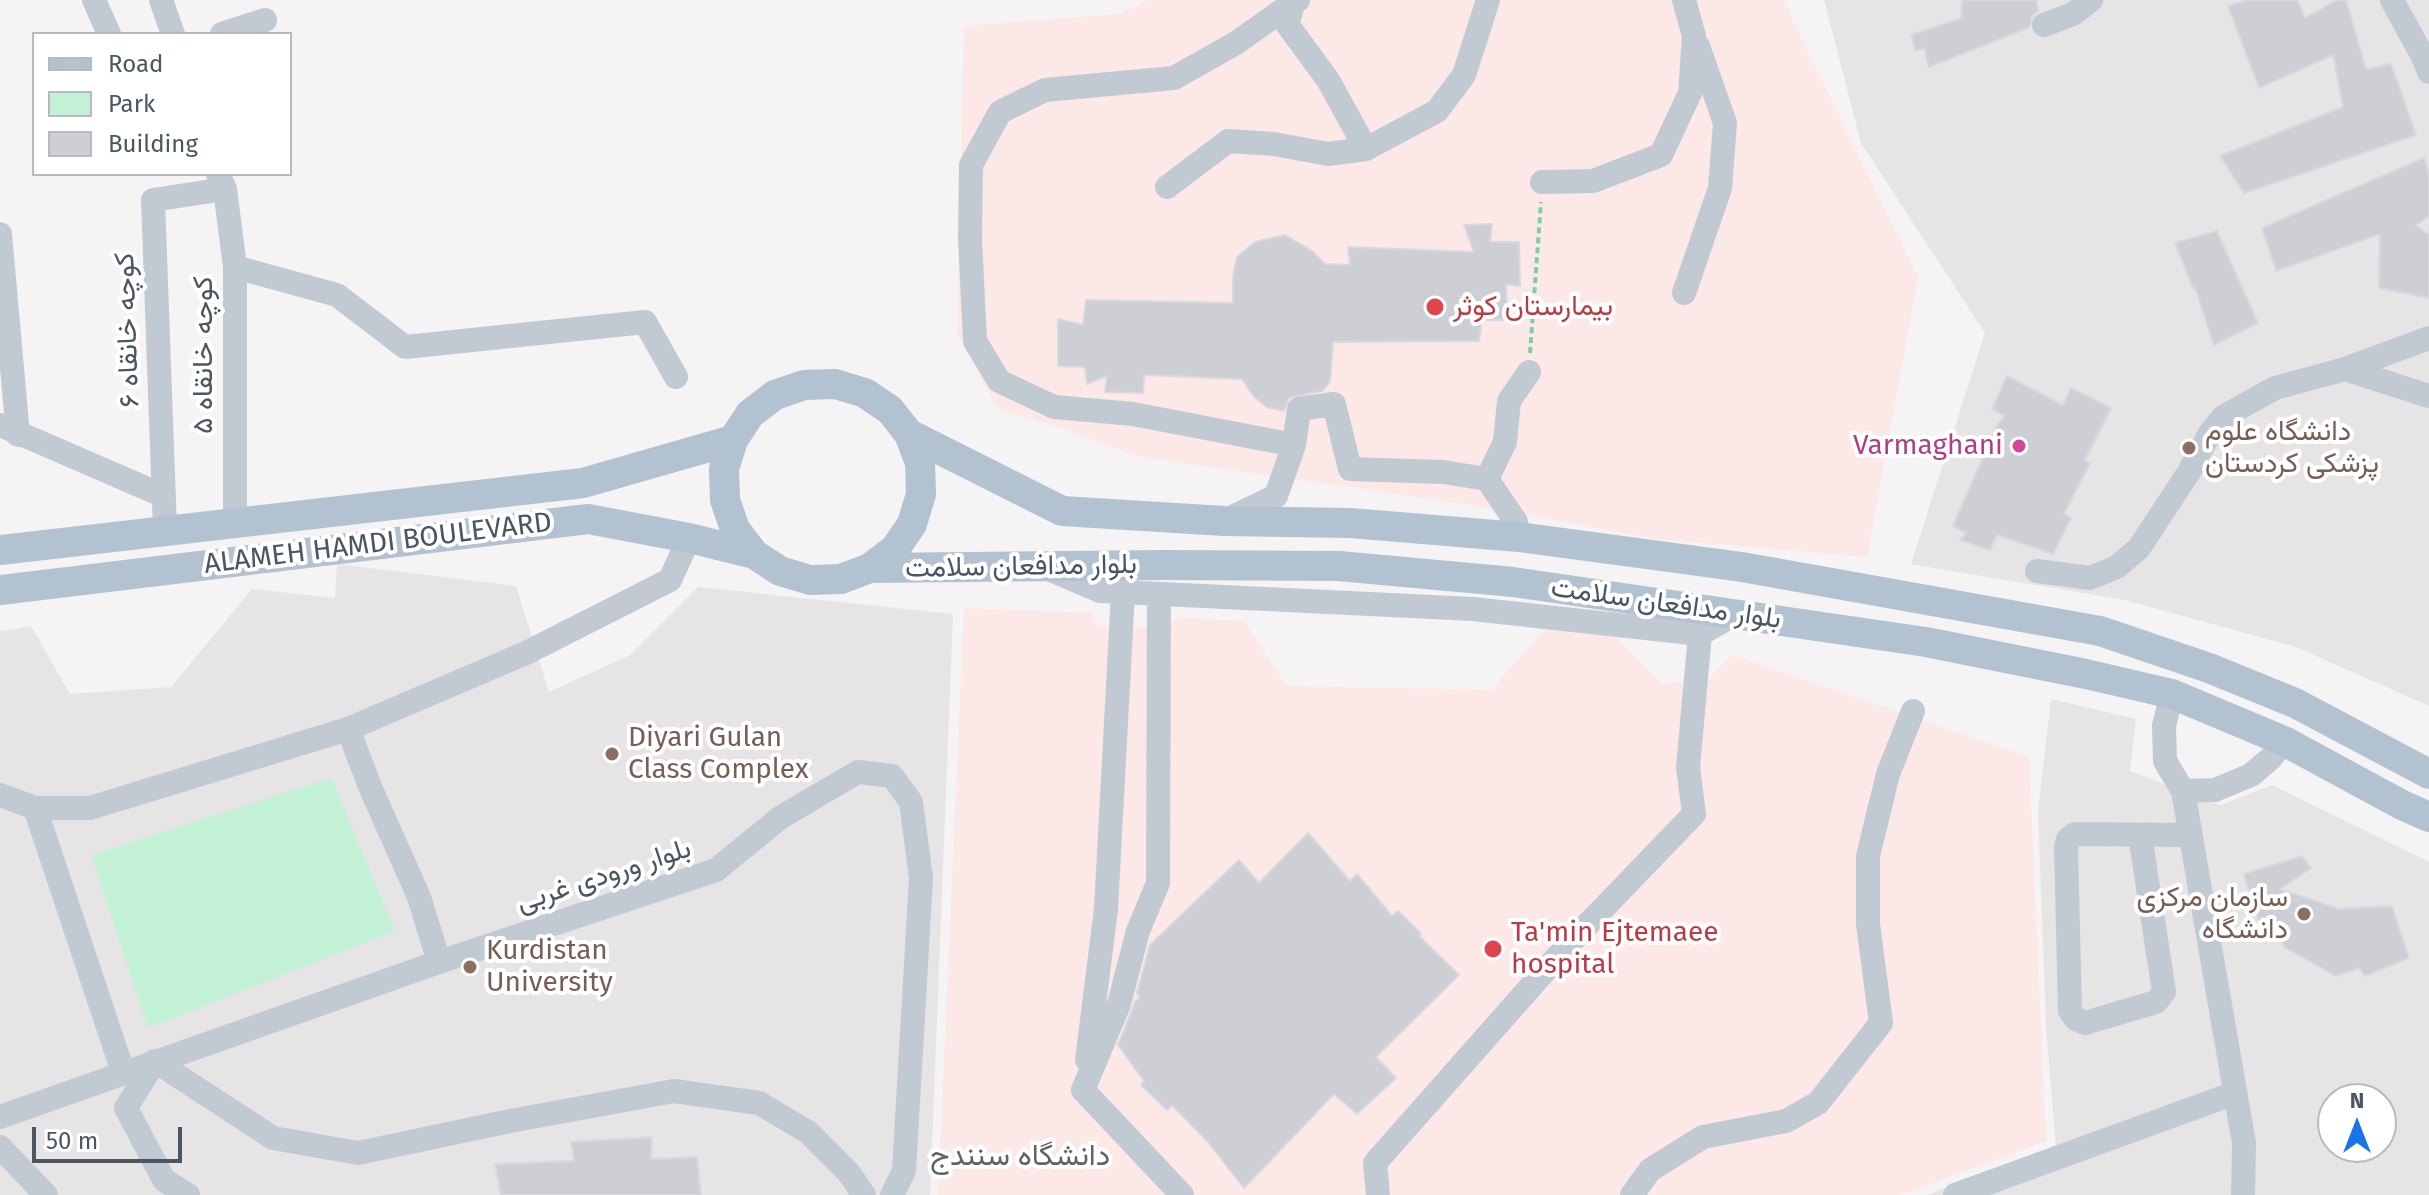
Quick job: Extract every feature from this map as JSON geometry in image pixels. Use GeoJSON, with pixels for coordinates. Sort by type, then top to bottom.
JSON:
{"type":"FeatureCollection","features":[{"type":"Feature","properties":{"kind":"main road"},"geometry":{"type":"LineString","coordinates":[[835,384],[865,393],[890,410],[909,434],[920,463],[921,494],[912,524],[895,549],[870,568],[841,579],[810,580],[780,571],[754,554],[735,529],[725,500],[724,469],[733,440],[750,414],[775,395],[804,385],[835,384]]}},
{"type":"Feature","properties":{"kind":"main road","name":"بلوار مدافعان سلامت"},"geometry":{"type":"LineString","coordinates":[[909,434],[1062,511],[1224,521],[1350,523],[1519,537],[1742,567],[2100,631],[2209,668],[2295,703],[2429,774]]}},
{"type":"Feature","properties":{"kind":"main road","name":"ALAMEH HAMDI BOULEVARD"},"geometry":{"type":"LineString","coordinates":[[0,550],[583,483],[733,440]]}},
{"type":"Feature","properties":{"kind":"main road","name":"ALAMEH HAMDI BOULEVARD"},"geometry":{"type":"LineString","coordinates":[[0,590],[588,519],[754,554]]}},
{"type":"Feature","properties":{"kind":"main road","name":"بلوار مدافعان سلامت"},"geometry":{"type":"LineString","coordinates":[[870,568],[1339,566],[1513,582],[1926,642],[2172,694],[2284,741],[2429,817]]}},
{"type":"Feature","properties":{"kind":"street"},"geometry":{"type":"LineString","coordinates":[[94,0],[108,32]]}},
{"type":"Feature","properties":{"kind":"street"},"geometry":{"type":"LineString","coordinates":[[161,0],[172,32]]}},
{"type":"Feature","properties":{"kind":"street"},"geometry":{"type":"LineString","coordinates":[[1167,187],[1228,141],[1274,144],[1328,154],[1366,149],[1437,111],[1464,75],[1488,0]]}},
{"type":"Feature","properties":{"kind":"street"},"geometry":{"type":"LineString","coordinates":[[1684,0],[1725,123],[1720,188],[1684,293]]}},
{"type":"Feature","properties":{"kind":"street"},"geometry":{"type":"LineString","coordinates":[[2044,25],[2073,14],[2091,0]]}},
{"type":"Feature","properties":{"kind":"street"},"geometry":{"type":"LineString","coordinates":[[2392,0],[2429,72]]}},
{"type":"Feature","properties":{"kind":"street"},"geometry":{"type":"LineString","coordinates":[[1296,1],[1287,24],[1328,80],[1366,149]]}},
{"type":"Feature","properties":{"kind":"street"},"geometry":{"type":"LineString","coordinates":[[1294,445],[1133,414],[1054,407],[999,381],[975,341],[970,239],[971,165],[1000,112],[1045,90],[1174,78],[1236,43],[1296,1]]}},
{"type":"Feature","properties":{"kind":"street"},"geometry":{"type":"LineString","coordinates":[[227,32],[264,18]]}},
{"type":"Feature","properties":{"kind":"street"},"geometry":{"type":"LineString","coordinates":[[1542,182],[1593,181],[1661,155],[1690,93],[1694,36]]}},
{"type":"Feature","properties":{"kind":"street","name":"کوچه خانقاه ۵"},"geometry":{"type":"LineString","coordinates":[[227,179],[235,267],[235,522]]}},
{"type":"Feature","properties":{"kind":"street","name":"کوچه خانقاه ۶"},"geometry":{"type":"LineString","coordinates":[[165,530],[153,200],[227,179]]}},
{"type":"Feature","properties":{"kind":"street"},"geometry":{"type":"LineString","coordinates":[[0,234],[9,430],[164,496]]}},
{"type":"Feature","properties":{"kind":"street"},"geometry":{"type":"LineString","coordinates":[[235,267],[337,295],[405,347],[645,322],[676,377]]}},
{"type":"Feature","properties":{"kind":"street"},"geometry":{"type":"LineString","coordinates":[[2037,571],[2090,578],[2117,567],[2139,548],[2223,417],[2275,388],[2345,369],[2429,338]]}},
{"type":"Feature","properties":{"kind":"street"},"geometry":{"type":"LineString","coordinates":[[2345,369],[2429,396]]}},
{"type":"Feature","properties":{"kind":"street"},"geometry":{"type":"LineString","coordinates":[[1487,479],[1505,442],[1509,401],[1529,372]]}},
{"type":"Feature","properties":{"kind":"street"},"geometry":{"type":"LineString","coordinates":[[1224,521],[1276,496],[1294,445],[1299,409],[1334,404],[1350,469],[1443,472],[1487,479],[1516,522],[1519,537]]}},
{"type":"Feature","properties":{"kind":"street"},"geometry":{"type":"LineString","coordinates":[[0,795],[35,808],[90,808],[348,729],[526,653],[670,580],[689,538]]}},
{"type":"Feature","properties":{"kind":"street"},"geometry":{"type":"LineString","coordinates":[[1044,567],[1100,591],[1473,609],[1700,634],[1735,614]]}},
{"type":"Feature","properties":{"kind":"street"},"geometry":{"type":"LineString","coordinates":[[1083,1090],[1106,909],[1123,592]]}},
{"type":"Feature","properties":{"kind":"street"},"geometry":{"type":"LineString","coordinates":[[1083,1090],[1119,1004],[1138,931],[1158,883],[1159,594]]}},
{"type":"Feature","properties":{"kind":"street"},"geometry":{"type":"LineString","coordinates":[[1378,1195],[1375,1163],[1565,948],[1694,814],[1688,767],[1700,634]]}},
{"type":"Feature","properties":{"kind":"street"},"geometry":{"type":"LineString","coordinates":[[2172,694],[2164,726],[2165,761],[2183,791],[2244,1143],[2243,1195]]}},
{"type":"Feature","properties":{"kind":"street"},"geometry":{"type":"LineString","coordinates":[[1632,1195],[1650,1170],[1703,1137],[1786,1121],[1818,1103],[1881,1023],[1868,924],[1868,856],[1888,774],[1913,711]]}},
{"type":"Feature","properties":{"kind":"street"},"geometry":{"type":"LineString","coordinates":[[348,729],[419,897],[439,962]]}},
{"type":"Feature","properties":{"kind":"street"},"geometry":{"type":"LineString","coordinates":[[2183,791],[2215,790],[2251,775],[2271,758],[2284,741]]}},
{"type":"Feature","properties":{"kind":"street","name":"بلوار ورودی غربی"},"geometry":{"type":"LineString","coordinates":[[0,1117],[439,962],[716,870],[781,817],[858,772],[892,776],[911,802],[921,878],[904,1171],[892,1195]]}},
{"type":"Feature","properties":{"kind":"street"},"geometry":{"type":"LineString","coordinates":[[35,808],[123,1072]]}},
{"type":"Feature","properties":{"kind":"street"},"geometry":{"type":"LineString","coordinates":[[2140,835],[2164,992],[2156,1002],[2085,1023],[2076,1019],[2070,1011],[2068,839],[2075,834],[2190,835]]}},
{"type":"Feature","properties":{"kind":"street"},"geometry":{"type":"LineString","coordinates":[[188,1195],[164,1180],[126,1108],[155,1061],[273,1138],[358,1153],[674,1091],[759,1103],[808,1132],[849,1173],[864,1195]]}},
{"type":"Feature","properties":{"kind":"street"},"geometry":{"type":"LineString","coordinates":[[1083,1090],[1182,1195]]}},
{"type":"Feature","properties":{"kind":"street"},"geometry":{"type":"LineString","coordinates":[[1955,1195],[2235,1093]]}},
{"type":"Feature","properties":{"kind":"street"},"geometry":{"type":"LineString","coordinates":[[0,1147],[46,1195]]}},
{"type":"Feature","properties":{"kind":"path"},"geometry":{"type":"LineString","coordinates":[[1529,372],[1542,182]]}},
{"type":"Feature","properties":{"kind":"shaded area","name":"بیمارستان کوثر"},"geometry":{"type":"Polygon","coordinates":[[[1148,0],[1783,0],[1918,278],[1867,557],[1656,539],[1484,507],[1135,456],[1067,430],[998,409],[957,335],[964,26],[1119,14],[1148,0]]]}},
{"type":"Feature","properties":{"kind":"shaded area","name":"دانشگاه علوم پزشکی کردستان"},"geometry":{"type":"Polygon","coordinates":[[[1824,0],[2429,0],[2429,706],[2296,647],[2125,600],[1911,564],[1985,333],[1861,143],[1824,0]]]}},
{"type":"Feature","properties":{"kind":"shaded area","name":"Kurdistan University"},"geometry":{"type":"Polygon","coordinates":[[[337,564],[516,586],[549,692],[630,655],[698,587],[953,614],[930,1195],[0,1195],[0,631],[31,626],[70,694],[171,687],[252,589],[335,598],[337,564]]]}},
{"type":"Feature","properties":{"kind":"shaded area","name":"Ta'min Ejtemaee hospital"},"geometry":{"type":"Polygon","coordinates":[[[964,608],[1092,613],[1099,627],[1166,628],[1178,618],[1244,621],[1287,686],[1491,690],[1551,623],[1603,625],[1663,684],[1710,678],[1733,655],[2029,757],[2046,1141],[1901,1195],[938,1195],[964,608]]]}},
{"type":"Feature","properties":{"kind":"shaded area"},"geometry":{"type":"Polygon","coordinates":[[[2051,699],[2136,719],[2130,771],[2221,805],[2272,785],[2429,862],[2429,1195],[1927,1195],[2056,1147],[2046,1027],[2038,811],[2051,699]]]}},
{"type":"Feature","properties":{"kind":"green space"},"geometry":{"type":"Polygon","coordinates":[[[331,778],[395,931],[148,1028],[91,855],[331,778]]]}},
{"type":"Feature","properties":{"kind":"building"},"geometry":{"type":"Polygon","coordinates":[[[1962,0],[2036,0],[2038,11],[2032,16],[2030,27],[1929,67],[1924,48],[1916,51],[1911,35],[1961,18],[1962,0]]]}},
{"type":"Feature","properties":{"kind":"building"},"geometry":{"type":"Polygon","coordinates":[[[2247,0],[2297,0],[2305,18],[2337,0],[2346,0],[2366,69],[2391,64],[2416,135],[2244,193],[2220,156],[2343,107],[2333,55],[2259,88],[2228,6],[2247,0]]]}},
{"type":"Feature","properties":{"kind":"building"},"geometry":{"type":"Polygon","coordinates":[[[2424,158],[2429,173],[2429,216],[2416,225],[2429,235],[2429,298],[2379,288],[2380,234],[2276,271],[2262,228],[2424,158]]]}},
{"type":"Feature","properties":{"kind":"building"},"geometry":{"type":"Polygon","coordinates":[[[1492,224],[1490,242],[1519,242],[1520,286],[1506,284],[1508,320],[1482,320],[1479,341],[1333,342],[1330,382],[1322,391],[1289,398],[1284,411],[1267,407],[1254,397],[1242,379],[1144,375],[1143,393],[1105,392],[1107,376],[1087,384],[1085,367],[1058,366],[1058,319],[1083,325],[1086,300],[1233,303],[1237,257],[1255,242],[1285,235],[1312,251],[1325,264],[1350,265],[1348,247],[1474,252],[1464,225],[1492,224]]]}},
{"type":"Feature","properties":{"kind":"building"},"geometry":{"type":"Polygon","coordinates":[[[2217,231],[2258,323],[2214,345],[2195,287],[2175,243],[2217,231]]]}},
{"type":"Feature","properties":{"kind":"building"},"geometry":{"type":"Polygon","coordinates":[[[2007,376],[2063,405],[2071,388],[2111,408],[2085,460],[2090,463],[2064,514],[2071,518],[2053,554],[1997,535],[1990,550],[1960,540],[1966,533],[1953,526],[1998,423],[2005,416],[1992,409],[2007,376]]]}},
{"type":"Feature","properties":{"kind":"building"},"geometry":{"type":"Polygon","coordinates":[[[1308,833],[1350,881],[1357,874],[1392,916],[1398,911],[1459,975],[1376,1057],[1396,1078],[1357,1114],[1334,1094],[1244,1188],[1208,1142],[1172,1105],[1167,1110],[1141,1085],[1144,1081],[1118,1045],[1135,1002],[1140,997],[1137,993],[1150,945],[1239,860],[1259,883],[1308,833]]]}},
{"type":"Feature","properties":{"kind":"building","name":"سازمان مرکزی دانشگاه"},"geometry":{"type":"Polygon","coordinates":[[[2302,856],[2311,868],[2280,889],[2339,909],[2392,906],[2409,958],[2365,976],[2359,968],[2336,976],[2284,947],[2278,932],[2262,932],[2244,874],[2302,856]]]}},
{"type":"Feature","properties":{"kind":"building"},"geometry":{"type":"Polygon","coordinates":[[[652,1137],[651,1159],[697,1157],[701,1195],[501,1195],[495,1164],[574,1161],[571,1142],[652,1137]]]}},
{"type":"Feature","properties":{"kind":"place","name":"بیمارستان کوثر"},"geometry":{"type":"Point","coordinates":[1435,307]}},
{"type":"Feature","properties":{"kind":"place","name":"Varmaghani"},"geometry":{"type":"Point","coordinates":[2019,446]}},
{"type":"Feature","properties":{"kind":"place","name":"دانشگاه علوم پزشکی کردستان"},"geometry":{"type":"Point","coordinates":[2189,448]}},
{"type":"Feature","properties":{"kind":"place","name":"Diyari Gulan Class Complex"},"geometry":{"type":"Point","coordinates":[612,754]}},
{"type":"Feature","properties":{"kind":"place","name":"سازمان مرکزی دانشگاه"},"geometry":{"type":"Point","coordinates":[2304,914]}},
{"type":"Feature","properties":{"kind":"place","name":"Ta'min Ejtemaee hospital"},"geometry":{"type":"Point","coordinates":[1493,949]}},
{"type":"Feature","properties":{"kind":"place","name":"Kurdistan University"},"geometry":{"type":"Point","coordinates":[470,967]}},
{"type":"Feature","properties":{"kind":"district","name":"دانشگاه سنندج"},"geometry":{"type":"Point","coordinates":[1020,1157]}}]}
